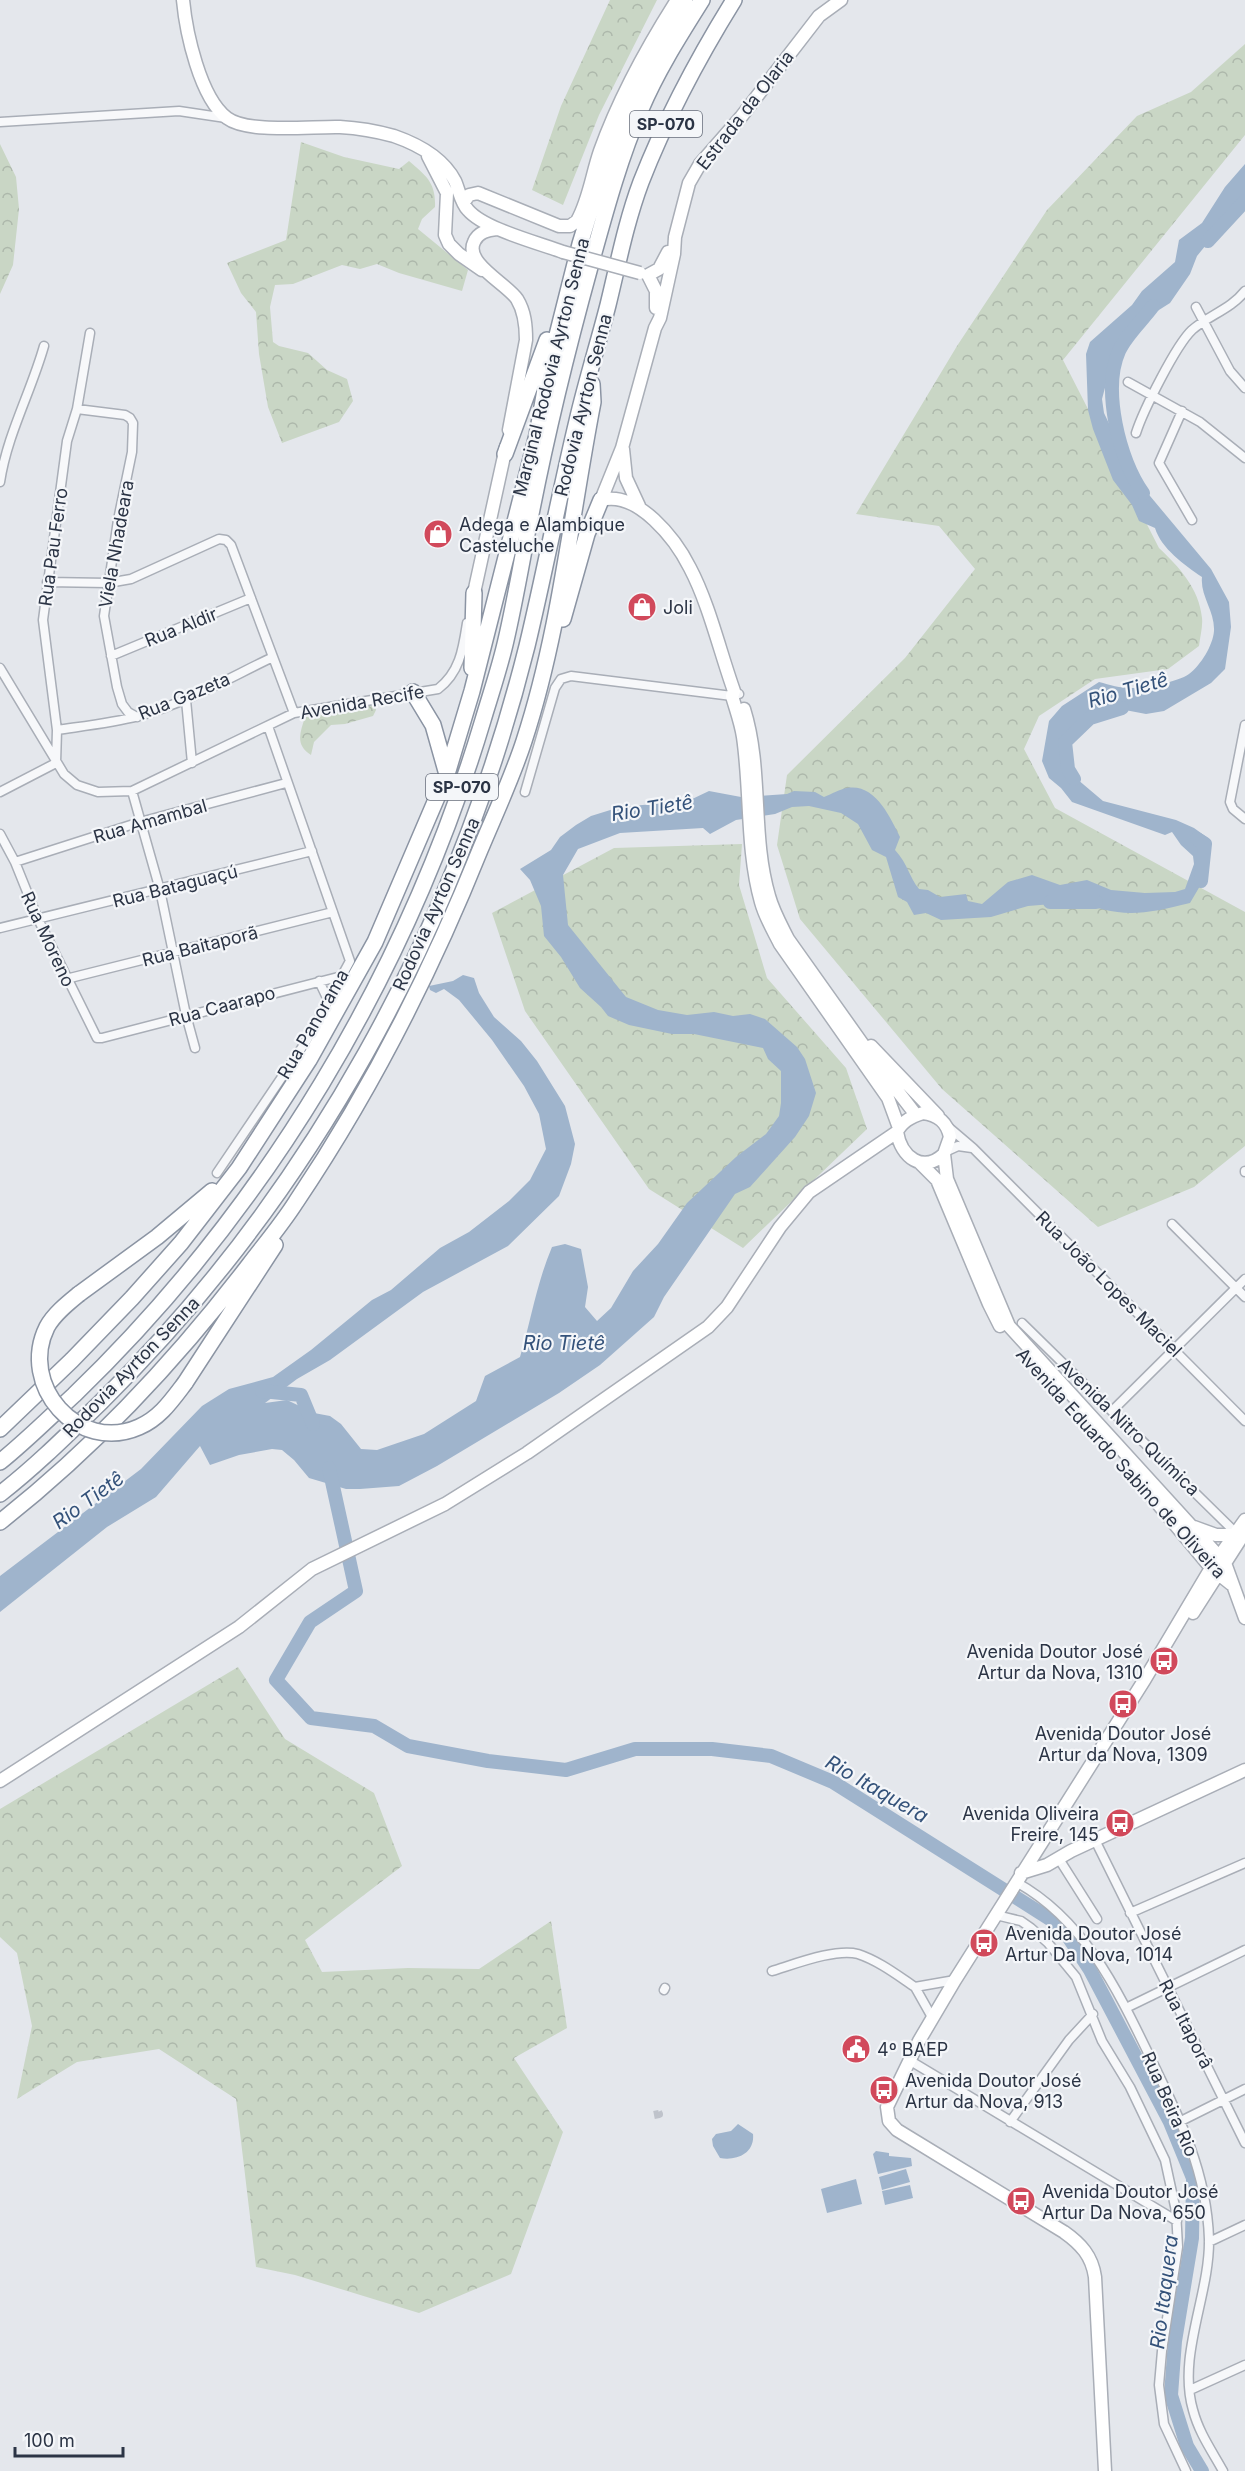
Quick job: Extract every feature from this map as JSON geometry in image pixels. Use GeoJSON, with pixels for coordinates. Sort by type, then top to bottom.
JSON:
{"type":"FeatureCollection","features":[{"type":"Feature","properties":{"kind":"highway","name":"Marginal Rodovia Ayrton Senna"},"geometry":{"type":"LineString","coordinates":[[0,1429],[132,1298],[181,1243],[239,1168],[309,1060],[375,942],[447,774],[472,691],[537,435],[549,367],[574,267],[612,143],[652,59],[685,0]]}},
{"type":"Feature","properties":{"kind":"highway","name":"Rodovia Ayrton Senna"},"geometry":{"type":"LineString","coordinates":[[0,1462],[21,1445],[109,1361],[187,1275],[256,1183],[325,1080],[390,957],[433,864],[465,779],[506,642],[555,404],[610,192],[642,107],[675,43],[702,0]]}},
{"type":"Feature","properties":{"kind":"highway","name":"Rodovia Ayrton Senna"},"geometry":{"type":"LineString","coordinates":[[0,1494],[71,1431],[178,1322],[253,1227],[317,1134],[373,1041],[408,972],[449,882],[481,801],[507,721],[543,578],[577,419],[640,184],[705,46],[734,0]]}},
{"type":"Feature","properties":{"kind":"highway"},"geometry":{"type":"LineString","coordinates":[[505,454],[574,267]]}},
{"type":"Feature","properties":{"kind":"highway"},"geometry":{"type":"LineString","coordinates":[[239,1168],[187,1213],[79,1294],[48,1326],[40,1346],[39,1368],[45,1390],[57,1408],[74,1422],[94,1431],[116,1432],[138,1428],[157,1417],[185,1383],[273,1248],[295,1205],[344,1126],[384,1054],[455,914],[524,742],[550,649],[593,402],[591,369]]}},
{"type":"Feature","properties":{"kind":"highway"},"geometry":{"type":"LineString","coordinates":[[550,649],[560,631],[587,534],[602,500]]}},
{"type":"Feature","properties":{"kind":"highway"},"geometry":{"type":"LineString","coordinates":[[472,691],[474,593]]}},
{"type":"Feature","properties":{"kind":"highway"},"geometry":{"type":"LineString","coordinates":[[413,692],[433,725],[447,774]]}},
{"type":"Feature","properties":{"kind":"highway"},"geometry":{"type":"LineString","coordinates":[[0,1522],[47,1484],[160,1372],[212,1313],[295,1205]]}},
{"type":"Feature","properties":{"kind":"highway"},"geometry":{"type":"LineString","coordinates":[[47,1484],[98,1426],[178,1322]]}},
{"type":"Feature","properties":{"kind":"main road"},"geometry":{"type":"LineString","coordinates":[[183,0],[189,36],[199,71],[217,107],[226,118],[237,123],[273,127],[338,127],[371,131],[405,140],[426,152],[447,169],[468,211],[497,229],[563,252],[644,274]]}},
{"type":"Feature","properties":{"kind":"main road","name":"Marginal Rodovia Ayrton Senna"},"geometry":{"type":"LineString","coordinates":[[464,202],[469,195],[477,193],[559,226],[570,226],[578,221],[600,152],[616,112],[677,0]]}},
{"type":"Feature","properties":{"kind":"main road","name":"Estrada da Olaria"},"geometry":{"type":"LineString","coordinates":[[655,328],[657,299],[654,285],[644,274],[659,269],[664,263],[675,237],[689,183],[700,164],[741,117],[819,16],[841,0]]}},
{"type":"Feature","properties":{"kind":"main road"},"geometry":{"type":"LineString","coordinates":[[426,152],[447,193],[444,226],[449,244],[469,262],[488,274]]}},
{"type":"Feature","properties":{"kind":"main road","name":"Avenida Recife"},"geometry":{"type":"LineString","coordinates":[[474,593],[525,350],[526,326],[523,310],[518,300],[506,286],[488,274],[477,261],[473,247],[478,236],[497,229]]}},
{"type":"Feature","properties":{"kind":"main road","name":"Estrada da Olaria"},"geometry":{"type":"LineString","coordinates":[[602,500],[622,448],[655,328],[660,318],[674,254],[675,237]]}},
{"type":"Feature","properties":{"kind":"main road"},"geometry":{"type":"LineString","coordinates":[[622,448],[629,488],[639,507],[674,543],[690,568],[735,694],[750,729],[756,757],[752,784],[758,885],[768,921],[780,944],[888,1098],[908,1156],[920,1163],[933,1162],[946,1153],[950,1137],[942,1121],[849,1023]]}},
{"type":"Feature","properties":{"kind":"main road"},"geometry":{"type":"LineString","coordinates":[[602,500],[623,499],[639,507]]}},
{"type":"Feature","properties":{"kind":"main road"},"geometry":{"type":"LineString","coordinates":[[755,822],[769,896],[788,939],[916,1115]]}},
{"type":"Feature","properties":{"kind":"main road"},"geometry":{"type":"LineString","coordinates":[[0,1781],[239,1627],[312,1569],[432,1511],[527,1453],[708,1327],[727,1308],[780,1227],[809,1192],[899,1134],[916,1115],[923,1113],[942,1121]]}},
{"type":"Feature","properties":{"kind":"main road","name":"Avenida Eduardo Sabino de Oliveira"},"geometry":{"type":"LineString","coordinates":[[946,1153],[947,1179],[1009,1326],[1222,1560],[1231,1584]]}},
{"type":"Feature","properties":{"kind":"main road","name":"Avenida Eduardo Sabino de Oliveira"},"geometry":{"type":"LineString","coordinates":[[920,1163],[937,1180],[989,1304],[1004,1332],[1153,1497],[1214,1571],[1231,1584]]}},
{"type":"Feature","properties":{"kind":"main road"},"geometry":{"type":"LineString","coordinates":[[1105,2471],[1096,2294],[1092,2263],[1080,2244],[1064,2232],[893,2127],[887,2117],[886,2107],[909,2060],[955,1980],[1145,1679],[1177,1623],[1222,1560],[1245,1520]]}},
{"type":"Feature","properties":{"kind":"main road"},"geometry":{"type":"LineString","coordinates":[[1190,1524],[1202,1532],[1238,1533]]}},
{"type":"Feature","properties":{"kind":"main road"},"geometry":{"type":"LineString","coordinates":[[1177,1623],[1201,1568],[1196,1548]]}},
{"type":"Feature","properties":{"kind":"main road"},"geometry":{"type":"LineString","coordinates":[[1145,1679],[1153,1673],[1214,1571]]}},
{"type":"Feature","properties":{"kind":"main road"},"geometry":{"type":"LineString","coordinates":[[1231,1584],[1245,1618]]}},
{"type":"Feature","properties":{"kind":"main road"},"geometry":{"type":"LineString","coordinates":[[1020,1876],[1245,1770]]}},
{"type":"Feature","properties":{"kind":"main road"},"geometry":{"type":"LineString","coordinates":[[1020,1876],[1059,1859],[1071,1851]]}},
{"type":"Feature","properties":{"kind":"street"},"geometry":{"type":"LineString","coordinates":[[0,122],[179,111],[226,118]]}},
{"type":"Feature","properties":{"kind":"street"},"geometry":{"type":"LineString","coordinates":[[1136,433],[1153,395],[1184,339],[1204,321],[1237,300],[1245,291]]}},
{"type":"Feature","properties":{"kind":"street"},"geometry":{"type":"LineString","coordinates":[[1196,307],[1230,371],[1245,388]]}},
{"type":"Feature","properties":{"kind":"street","name":"Rua Pau Ferro"},"geometry":{"type":"LineString","coordinates":[[56,763],[57,730],[43,620],[67,441],[77,409],[90,333]]}},
{"type":"Feature","properties":{"kind":"street"},"geometry":{"type":"LineString","coordinates":[[0,482],[6,454],[35,379],[44,346]]}},
{"type":"Feature","properties":{"kind":"street"},"geometry":{"type":"LineString","coordinates":[[1128,382],[1182,411],[1216,434],[1245,458]]}},
{"type":"Feature","properties":{"kind":"street","name":"Viela Nhadeara"},"geometry":{"type":"LineString","coordinates":[[77,409],[125,415],[130,418],[135,431],[104,616],[122,704],[128,712],[137,717]]}},
{"type":"Feature","properties":{"kind":"street"},"geometry":{"type":"LineString","coordinates":[[1182,411],[1159,463],[1192,520]]}},
{"type":"Feature","properties":{"kind":"street"},"geometry":{"type":"LineString","coordinates":[[47,582],[108,583],[131,579],[219,539],[226,540],[231,545],[294,713]]}},
{"type":"Feature","properties":{"kind":"street","name":"Avenida Recife"},"geometry":{"type":"LineString","coordinates":[[0,668],[64,774],[77,785],[98,792],[132,791],[294,713],[438,689],[448,681],[461,658],[474,593]]}},
{"type":"Feature","properties":{"kind":"street","name":"Rua Aldir"},"geometry":{"type":"LineString","coordinates":[[111,656],[251,598]]}},
{"type":"Feature","properties":{"kind":"street","name":"Rua Gazeta"},"geometry":{"type":"LineString","coordinates":[[57,730],[137,717],[186,700],[273,657]]}},
{"type":"Feature","properties":{"kind":"street"},"geometry":{"type":"LineString","coordinates":[[525,792],[555,687],[561,679],[571,676],[735,694]]}},
{"type":"Feature","properties":{"kind":"street"},"geometry":{"type":"LineString","coordinates":[[186,700],[192,763]]}},
{"type":"Feature","properties":{"kind":"street","name":"Rua Panorama"},"geometry":{"type":"LineString","coordinates":[[217,1173],[281,1081],[350,961],[268,726]]}},
{"type":"Feature","properties":{"kind":"street"},"geometry":{"type":"LineString","coordinates":[[1245,729],[1230,802],[1245,819]]}},
{"type":"Feature","properties":{"kind":"street"},"geometry":{"type":"LineString","coordinates":[[0,792],[56,763]]}},
{"type":"Feature","properties":{"kind":"street","name":"Rua Amambal"},"geometry":{"type":"LineString","coordinates":[[15,862],[140,822],[286,783]]}},
{"type":"Feature","properties":{"kind":"street"},"geometry":{"type":"LineString","coordinates":[[132,791],[160,890],[186,1016],[195,1048]]}},
{"type":"Feature","properties":{"kind":"street","name":"Rua Moreno"},"geometry":{"type":"LineString","coordinates":[[0,834],[93,1034],[97,1038],[102,1038]]}},
{"type":"Feature","properties":{"kind":"street","name":"Rua Bataguaçú"},"geometry":{"type":"LineString","coordinates":[[0,928],[312,851]]}},
{"type":"Feature","properties":{"kind":"street","name":"Rua Baitaporã"},"geometry":{"type":"LineString","coordinates":[[66,979],[333,912]]}},
{"type":"Feature","properties":{"kind":"street","name":"Rua Caarapo"},"geometry":{"type":"LineString","coordinates":[[102,1038],[342,976]]}},
{"type":"Feature","properties":{"kind":"street"},"geometry":{"type":"LineString","coordinates":[[320,981],[328,1000]]}},
{"type":"Feature","properties":{"kind":"street","name":"Rua João Lopes Maciel"},"geometry":{"type":"LineString","coordinates":[[942,1121],[973,1148],[1245,1421]]}},
{"type":"Feature","properties":{"kind":"street"},"geometry":{"type":"LineString","coordinates":[[946,1153],[958,1146],[973,1148]]}},
{"type":"Feature","properties":{"kind":"street"},"geometry":{"type":"LineString","coordinates":[[1172,1224],[1245,1297]]}},
{"type":"Feature","properties":{"kind":"street"},"geometry":{"type":"LineString","coordinates":[[1112,1411],[1245,1279]]}},
{"type":"Feature","properties":{"kind":"street","name":"Avenida Nitro Química"},"geometry":{"type":"LineString","coordinates":[[1022,1323],[1238,1533]]}},
{"type":"Feature","properties":{"kind":"street","name":"Rua Itaporâ"},"geometry":{"type":"LineString","coordinates":[[1095,1840],[1245,2144]]}},
{"type":"Feature","properties":{"kind":"street"},"geometry":{"type":"LineString","coordinates":[[1059,1859],[1097,1919]]}},
{"type":"Feature","properties":{"kind":"street"},"geometry":{"type":"LineString","coordinates":[[1130,1913],[1245,1863]]}},
{"type":"Feature","properties":{"kind":"street","name":"Rua Beira Rio"},"geometry":{"type":"LineString","coordinates":[[1020,1876],[1081,1936],[1103,1967],[1126,2008],[1181,2121],[1203,2184],[1209,2242],[1191,2363],[1190,2390],[1196,2421],[1223,2471]]}},
{"type":"Feature","properties":{"kind":"street"},"geometry":{"type":"LineString","coordinates":[[999,1910],[1022,1921],[1048,1943],[1076,1977],[1093,2014],[1102,2041],[1131,2087],[1165,2160],[1177,2221],[1176,2265],[1162,2350],[1159,2385],[1164,2424],[1186,2471]]}},
{"type":"Feature","properties":{"kind":"street"},"geometry":{"type":"LineString","coordinates":[[1126,2008],[1245,1950]]}},
{"type":"Feature","properties":{"kind":"street"},"geometry":{"type":"LineString","coordinates":[[772,1971],[843,1953],[856,1954],[871,1959],[915,1987],[933,2019]]}},
{"type":"Feature","properties":{"kind":"street"},"geometry":{"type":"LineString","coordinates":[[915,1987],[955,1980]]}},
{"type":"Feature","properties":{"kind":"street"},"geometry":{"type":"LineString","coordinates":[[1010,2121],[1069,2040],[1093,2014]]}},
{"type":"Feature","properties":{"kind":"street"},"geometry":{"type":"LineString","coordinates":[[909,2060],[1177,2221]]}},
{"type":"Feature","properties":{"kind":"street"},"geometry":{"type":"LineString","coordinates":[[1181,2121],[1245,2089]]}},
{"type":"Feature","properties":{"kind":"street"},"geometry":{"type":"LineString","coordinates":[[1209,2242],[1245,2225]]}},
{"type":"Feature","properties":{"kind":"street"},"geometry":{"type":"LineString","coordinates":[[1190,2390],[1245,2365]]}},
{"type":"Feature","properties":{"kind":"green space"},"geometry":{"type":"Polygon","coordinates":[[[610,0],[657,0],[599,115],[563,205],[532,190],[561,106],[610,0]]]}},
{"type":"Feature","properties":{"kind":"green space"},"geometry":{"type":"Polygon","coordinates":[[[1245,44],[1245,135],[1063,360],[1159,548],[1181,571],[1197,597],[1202,628],[1199,646],[1168,669],[1095,679],[1039,716],[1024,749],[1055,808],[1245,912],[1245,1146],[1194,1187],[1098,1227],[942,1089],[800,919],[777,845],[787,775],[905,658],[975,569],[939,526],[856,514],[957,346],[1047,210],[1137,116],[1191,92],[1245,44]]]}},
{"type":"Feature","properties":{"kind":"green space"},"geometry":{"type":"Polygon","coordinates":[[[301,142],[344,157],[399,169],[409,161],[429,180],[435,198],[435,207],[422,219],[418,229],[468,270],[462,291],[399,273],[377,264],[360,269],[342,265],[293,284],[275,285],[270,307],[273,342],[279,346],[308,353],[327,370],[347,379],[353,401],[339,422],[282,443],[268,407],[259,354],[256,312],[241,293],[227,263],[286,240],[301,142]]]}},
{"type":"Feature","properties":{"kind":"green space"},"geometry":{"type":"Polygon","coordinates":[[[0,144],[16,177],[19,209],[13,265],[0,294],[0,144]]]}},
{"type":"Feature","properties":{"kind":"green space"},"geometry":{"type":"Polygon","coordinates":[[[375,705],[376,710],[373,716],[345,724],[331,725],[314,742],[311,755],[303,747],[300,733],[305,717],[375,705]]]}},
{"type":"Feature","properties":{"kind":"green space"},"geometry":{"type":"Polygon","coordinates":[[[742,844],[739,885],[767,978],[846,1068],[867,1129],[743,1248],[649,1189],[525,1011],[492,913],[614,848],[742,844]]]}},
{"type":"Feature","properties":{"kind":"green space"},"geometry":{"type":"Polygon","coordinates":[[[238,1667],[285,1739],[374,1793],[402,1866],[305,1940],[322,1972],[408,1968],[479,1969],[551,1921],[567,2028],[514,2058],[563,2132],[511,2274],[419,2313],[295,2275],[256,2267],[236,2099],[159,2049],[77,2062],[17,2099],[32,2026],[17,1953],[0,1937],[0,1809],[238,1667]]]}},
{"type":"Feature","properties":{"kind":"water","name":"Rio Tietê"},"geometry":{"type":"Polygon","coordinates":[[[1245,164],[1245,197],[1197,256],[1190,274],[1170,303],[1140,322],[1114,354],[1102,399],[1104,413],[1135,478],[1211,569],[1229,602],[1231,627],[1225,669],[1211,683],[1164,711],[1146,714],[1125,710],[1092,717],[1074,727],[1065,738],[1063,750],[1077,779],[1103,801],[1176,820],[1194,828],[1208,838],[1204,856],[1207,874],[1190,903],[1130,913],[1103,909],[1072,898],[1064,903],[1028,906],[991,917],[941,920],[926,913],[914,915],[907,902],[898,897],[886,857],[872,850],[858,824],[841,813],[809,806],[792,807],[775,814],[736,820],[710,834],[703,828],[620,833],[578,849],[563,875],[568,925],[626,997],[658,1010],[687,1015],[714,1012],[733,1016],[750,1014],[765,1019],[797,1047],[805,1059],[816,1093],[809,1116],[795,1137],[750,1187],[735,1194],[664,1297],[654,1317],[600,1365],[559,1393],[437,1466],[399,1486],[346,1489],[309,1478],[282,1450],[272,1449],[239,1455],[210,1465],[200,1446],[156,1497],[107,1527],[0,1612],[0,1576],[141,1469],[202,1406],[229,1389],[273,1377],[311,1350],[372,1300],[391,1290],[440,1248],[469,1232],[509,1201],[530,1180],[546,1149],[539,1114],[524,1086],[492,1040],[459,1000],[444,989],[436,993],[430,990],[429,986],[453,981],[463,975],[474,978],[479,993],[494,1017],[521,1041],[537,1061],[565,1106],[575,1144],[571,1164],[559,1196],[508,1246],[423,1292],[330,1360],[297,1379],[265,1403],[287,1400],[314,1413],[330,1416],[341,1424],[361,1449],[377,1450],[424,1434],[476,1401],[485,1376],[520,1357],[538,1287],[552,1247],[565,1244],[581,1249],[588,1287],[585,1307],[597,1321],[611,1308],[633,1271],[658,1244],[687,1203],[736,1157],[766,1134],[779,1116],[781,1071],[768,1059],[763,1048],[694,1034],[672,1034],[629,1025],[608,1016],[580,988],[561,957],[544,936],[541,906],[530,880],[520,869],[551,850],[560,837],[576,825],[591,816],[620,807],[688,801],[709,791],[741,797],[787,794],[794,791],[815,792],[824,797],[844,789],[857,788],[873,796],[886,811],[900,837],[895,850],[919,889],[928,890],[940,897],[966,894],[968,901],[982,904],[1008,882],[1032,875],[1060,885],[1087,880],[1111,890],[1145,893],[1175,892],[1185,889],[1194,864],[1193,856],[1172,832],[1165,835],[1072,802],[1049,778],[1042,761],[1049,721],[1062,706],[1099,682],[1119,687],[1137,688],[1184,677],[1198,665],[1211,642],[1214,624],[1203,591],[1202,577],[1168,549],[1155,528],[1139,521],[1132,505],[1113,480],[1088,410],[1086,354],[1090,342],[1132,305],[1142,291],[1175,262],[1179,240],[1202,223],[1225,187],[1245,164]]]}},
{"type":"Feature","properties":{"kind":"water"},"geometry":{"type":"Polygon","coordinates":[[[738,2124],[753,2134],[751,2147],[738,2157],[720,2158],[712,2139],[716,2134],[731,2131],[738,2124]]]}},
{"type":"Feature","properties":{"kind":"water"},"geometry":{"type":"Polygon","coordinates":[[[876,2151],[889,2153],[889,2156],[911,2158],[912,2166],[878,2174],[873,2154],[876,2151]]]}},
{"type":"Feature","properties":{"kind":"water"},"geometry":{"type":"Polygon","coordinates":[[[906,2169],[910,2182],[882,2190],[879,2177],[906,2169]]]}},
{"type":"Feature","properties":{"kind":"water"},"geometry":{"type":"Polygon","coordinates":[[[856,2179],[862,2204],[827,2213],[821,2189],[856,2179]]]}},
{"type":"Feature","properties":{"kind":"water"},"geometry":{"type":"Polygon","coordinates":[[[910,2185],[913,2198],[885,2205],[882,2191],[910,2185]]]}},
{"type":"Feature","properties":{"kind":"waterway","name":"Rio Tietê"},"geometry":{"type":"LineString","coordinates":[[1208,241],[1245,201]]}},
{"type":"Feature","properties":{"kind":"waterway","name":"Rio Tietê"},"geometry":{"type":"LineString","coordinates":[[1143,493],[1134,479],[1120,444],[1112,385],[1114,367],[1122,345],[1153,306]]}},
{"type":"Feature","properties":{"kind":"waterway","name":"Rio Tietê"},"geometry":{"type":"LineString","coordinates":[[1074,779],[1068,769],[1065,742],[1090,718],[1122,708]]}},
{"type":"Feature","properties":{"kind":"waterway","name":"Rio Tietê"},"geometry":{"type":"LineString","coordinates":[[1197,839],[1205,844],[1201,881]]}},
{"type":"Feature","properties":{"kind":"waterway","name":"Rio Tietê"},"geometry":{"type":"LineString","coordinates":[[1050,902],[1096,902]]}},
{"type":"Feature","properties":{"kind":"waterway","name":"Rio Tietê"},"geometry":{"type":"LineString","coordinates":[[262,1391],[301,1395],[313,1424]]}},
{"type":"Feature","properties":{"kind":"waterway","name":"Rio Itaquera"},"geometry":{"type":"LineString","coordinates":[[329,1468],[356,1591],[310,1622],[276,1680],[311,1718],[374,1726],[408,1746],[488,1761],[566,1770],[635,1749],[712,1749],[771,1756],[833,1782],[1061,1926],[1090,1970],[1170,2122],[1193,2178],[1192,2238],[1175,2341],[1171,2395],[1187,2446],[1202,2471]]}},
{"type":"Feature","properties":{"kind":"tunnel"},"geometry":{"type":"LineString","coordinates":[[654,2115],[659,2114],[658,2112]]}},
{"type":"Feature","properties":{"kind":"place","name":"Adega e Alambique Casteluche"},"geometry":{"type":"Point","coordinates":[438,534]}},
{"type":"Feature","properties":{"kind":"place","name":"Joli"},"geometry":{"type":"Point","coordinates":[642,607]}},
{"type":"Feature","properties":{"kind":"place","name":"Avenida Doutor José Artur da Nova, 1310"},"geometry":{"type":"Point","coordinates":[1164,1661]}},
{"type":"Feature","properties":{"kind":"place","name":"Avenida Doutor José Artur da Nova, 1309"},"geometry":{"type":"Point","coordinates":[1123,1704]}},
{"type":"Feature","properties":{"kind":"place","name":"Avenida Oliveira Freire, 145"},"geometry":{"type":"Point","coordinates":[1120,1823]}},
{"type":"Feature","properties":{"kind":"place","name":"Avenida Doutor José Artur Da Nova, 1014"},"geometry":{"type":"Point","coordinates":[984,1943]}},
{"type":"Feature","properties":{"kind":"place","name":"4º BAEP"},"geometry":{"type":"Point","coordinates":[856,2049]}},
{"type":"Feature","properties":{"kind":"place","name":"Avenida Doutor José Artur da Nova, 913"},"geometry":{"type":"Point","coordinates":[884,2090]}},
{"type":"Feature","properties":{"kind":"place","name":"Avenida Doutor José Artur Da Nova, 650"},"geometry":{"type":"Point","coordinates":[1021,2201]}}]}
